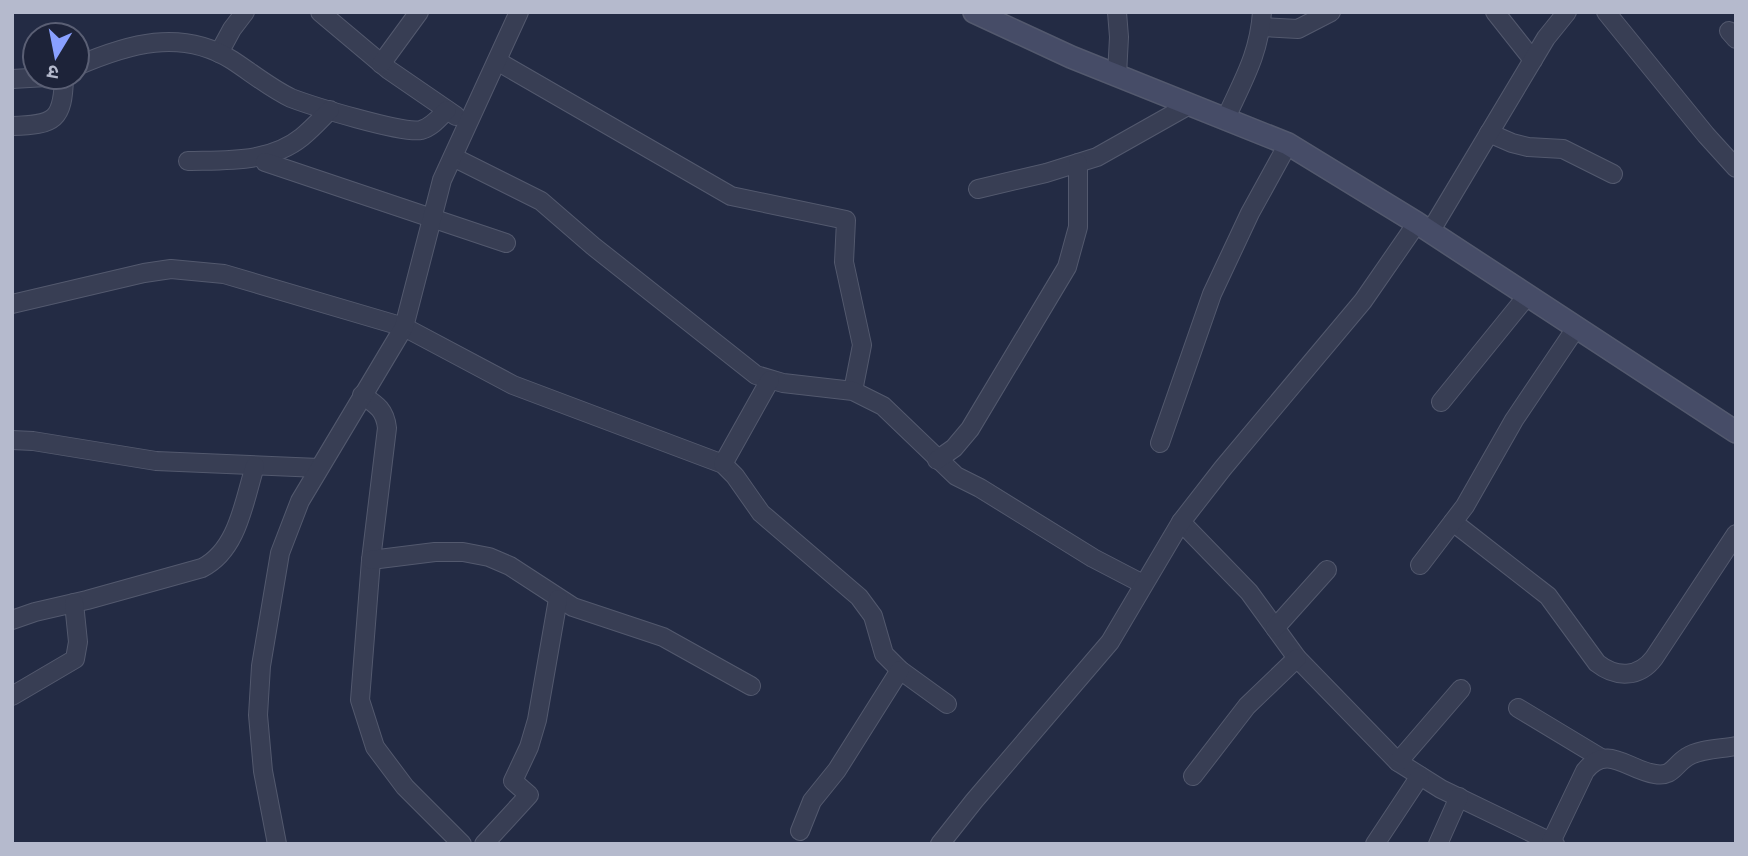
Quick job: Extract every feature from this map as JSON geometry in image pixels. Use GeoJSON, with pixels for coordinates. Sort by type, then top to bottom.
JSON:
{"type":"FeatureCollection","features":[{"type":"Feature","properties":{"kind":"street"},"geometry":{"type":"LineString","coordinates":[[219,53],[245,12]]}},
{"type":"Feature","properties":{"kind":"street"},"geometry":{"type":"LineString","coordinates":[[320,12],[381,64],[468,124]]}},
{"type":"Feature","properties":{"kind":"street"},"geometry":{"type":"LineString","coordinates":[[381,64],[419,12]]}},
{"type":"Feature","properties":{"kind":"street"},"geometry":{"type":"LineString","coordinates":[[277,844],[263,771],[258,715],[261,666],[280,553],[300,501],[404,327],[442,180],[519,12]]}},
{"type":"Feature","properties":{"kind":"street"},"geometry":{"type":"LineString","coordinates":[[1117,12],[1117,75]]}},
{"type":"Feature","properties":{"kind":"street"},"geometry":{"type":"LineString","coordinates":[[1226,118],[1255,54],[1262,20],[1298,29],[1331,12]]}},
{"type":"Feature","properties":{"kind":"street"},"geometry":{"type":"LineString","coordinates":[[1495,12],[1533,60]]}},
{"type":"Feature","properties":{"kind":"street"},"geometry":{"type":"LineString","coordinates":[[940,844],[1110,642],[1181,522],[1223,468],[1423,228],[1489,133],[1546,38],[1567,12]]}},
{"type":"Feature","properties":{"kind":"street"},"geometry":{"type":"LineString","coordinates":[[1606,12],[1736,168]]}},
{"type":"Feature","properties":{"kind":"street"},"geometry":{"type":"LineString","coordinates":[[976,13],[1071,57],[1288,144],[1423,228],[1736,432]]}},
{"type":"Feature","properties":{"kind":"street"},"geometry":{"type":"LineString","coordinates":[[91,61],[138,46],[168,40],[187,42],[219,53],[276,91],[330,110],[412,131],[431,126],[447,110]]}},
{"type":"Feature","properties":{"kind":"street"},"geometry":{"type":"LineString","coordinates":[[497,61],[731,196],[846,220],[844,262],[862,345],[853,391]]}},
{"type":"Feature","properties":{"kind":"street"},"geometry":{"type":"LineString","coordinates":[[12,127],[30,126],[54,118],[64,102],[64,91]]}},
{"type":"Feature","properties":{"kind":"street"},"geometry":{"type":"LineString","coordinates":[[978,189],[1046,173],[1097,157],[1191,104]]}},
{"type":"Feature","properties":{"kind":"street"},"geometry":{"type":"LineString","coordinates":[[188,161],[239,160],[264,156],[302,137],[330,110]]}},
{"type":"Feature","properties":{"kind":"street"},"geometry":{"type":"LineString","coordinates":[[1489,133],[1528,147],[1563,149],[1613,174]]}},
{"type":"Feature","properties":{"kind":"street"},"geometry":{"type":"LineString","coordinates":[[1160,443],[1212,294],[1250,213],[1288,144]]}},
{"type":"Feature","properties":{"kind":"street"},"geometry":{"type":"LineString","coordinates":[[453,157],[541,201],[593,246],[756,375],[770,380],[853,391],[883,406],[956,476],[1093,558],[1143,584]]}},
{"type":"Feature","properties":{"kind":"street"},"geometry":{"type":"LineString","coordinates":[[265,162],[506,243]]}},
{"type":"Feature","properties":{"kind":"street"},"geometry":{"type":"LineString","coordinates":[[937,460],[954,448],[970,429],[1067,267],[1078,226],[1078,163]]}},
{"type":"Feature","properties":{"kind":"street"},"geometry":{"type":"LineString","coordinates":[[12,304],[144,273],[172,269],[199,270],[225,274],[404,327],[513,385],[723,464],[761,513],[859,597],[873,616],[884,654],[900,670],[947,704]]}},
{"type":"Feature","properties":{"kind":"street"},"geometry":{"type":"LineString","coordinates":[[1441,402],[1527,296]]}},
{"type":"Feature","properties":{"kind":"street"},"geometry":{"type":"LineString","coordinates":[[1420,565],[1465,506],[1525,402],[1576,328]]}},
{"type":"Feature","properties":{"kind":"street"},"geometry":{"type":"LineString","coordinates":[[723,464],[770,380]]}},
{"type":"Feature","properties":{"kind":"street"},"geometry":{"type":"LineString","coordinates":[[362,395],[379,407],[386,416],[387,428],[371,560],[360,700],[375,747],[405,787],[462,844]]}},
{"type":"Feature","properties":{"kind":"street"},"geometry":{"type":"LineString","coordinates":[[12,440],[156,461],[319,468]]}},
{"type":"Feature","properties":{"kind":"street"},"geometry":{"type":"LineString","coordinates":[[12,620],[202,568],[215,561],[234,532],[256,466]]}},
{"type":"Feature","properties":{"kind":"street"},"geometry":{"type":"LineString","coordinates":[[1181,522],[1248,592],[1297,657],[1398,762],[1459,797],[1553,843],[1585,771],[1593,761],[1601,758],[1612,759],[1654,774],[1665,775],[1673,772],[1686,757],[1736,746]]}},
{"type":"Feature","properties":{"kind":"street"},"geometry":{"type":"LineString","coordinates":[[1453,522],[1548,596],[1605,670],[1627,674],[1638,673],[1654,658],[1736,534]]}},
{"type":"Feature","properties":{"kind":"street"},"geometry":{"type":"LineString","coordinates":[[371,560],[435,552],[463,552],[489,557],[510,566],[572,607],[663,637],[751,686]]}},
{"type":"Feature","properties":{"kind":"street"},"geometry":{"type":"LineString","coordinates":[[1275,628],[1327,570]]}},
{"type":"Feature","properties":{"kind":"street"},"geometry":{"type":"LineString","coordinates":[[484,844],[529,795],[513,781],[529,747],[537,720],[558,599]]}},
{"type":"Feature","properties":{"kind":"street"},"geometry":{"type":"LineString","coordinates":[[12,696],[75,659],[78,642],[74,603]]}},
{"type":"Feature","properties":{"kind":"street"},"geometry":{"type":"LineString","coordinates":[[1193,776],[1247,706],[1297,657]]}},
{"type":"Feature","properties":{"kind":"street"},"geometry":{"type":"LineString","coordinates":[[800,831],[812,801],[837,770],[900,670]]}},
{"type":"Feature","properties":{"kind":"street"},"geometry":{"type":"LineString","coordinates":[[1398,762],[1461,689]]}},
{"type":"Feature","properties":{"kind":"street"},"geometry":{"type":"LineString","coordinates":[[1518,708],[1601,758]]}},
{"type":"Feature","properties":{"kind":"street"},"geometry":{"type":"LineString","coordinates":[[1375,844],[1420,776]]}},
{"type":"Feature","properties":{"kind":"street"},"geometry":{"type":"LineString","coordinates":[[1438,844],[1459,797]]}}]}
